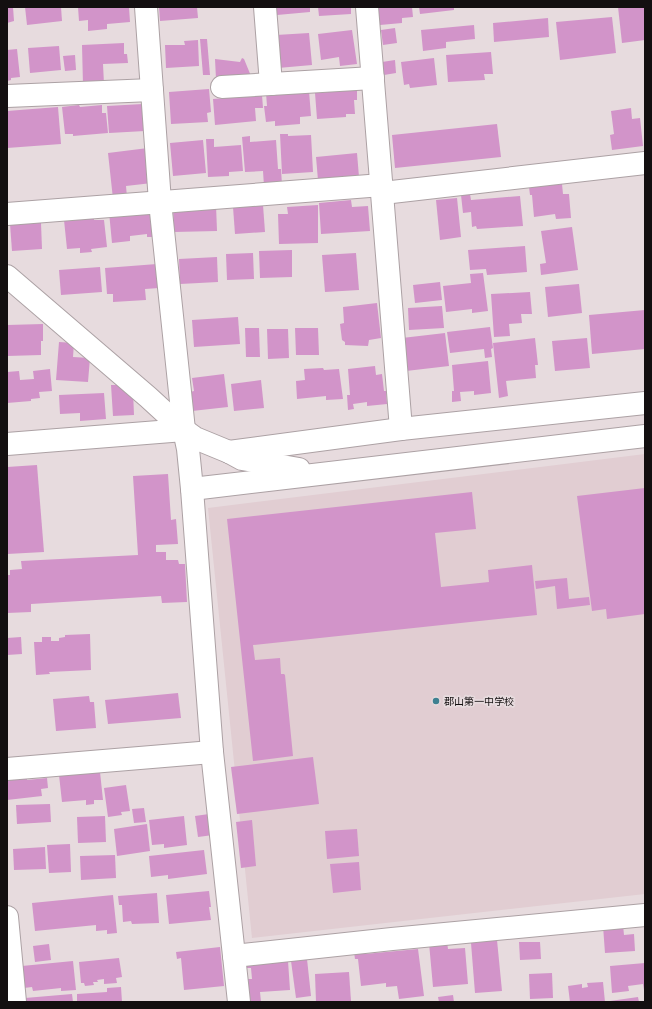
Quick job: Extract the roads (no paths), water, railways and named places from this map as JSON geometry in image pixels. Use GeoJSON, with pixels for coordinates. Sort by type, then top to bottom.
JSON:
{"type":"FeatureCollection","features":[{"type":"Feature","properties":{"kind":"street"},"geometry":{"type":"LineString","coordinates":[[146,7],[160,202],[184,430],[188,449],[192,489],[212,752],[239,1002]]}},
{"type":"Feature","properties":{"kind":"street"},"geometry":{"type":"LineString","coordinates":[[265,7],[271,84]]}},
{"type":"Feature","properties":{"kind":"street"},"geometry":{"type":"LineString","coordinates":[[368,7],[401,429],[406,464]]}},
{"type":"Feature","properties":{"kind":"street"},"geometry":{"type":"LineString","coordinates":[[222,86],[373,78]]}},
{"type":"Feature","properties":{"kind":"street"},"geometry":{"type":"LineString","coordinates":[[7,96],[152,90]]}},
{"type":"Feature","properties":{"kind":"street"},"geometry":{"type":"LineString","coordinates":[[7,214],[160,202],[382,189],[645,164]]}},
{"type":"Feature","properties":{"kind":"street"},"geometry":{"type":"LineString","coordinates":[[7,276],[195,438],[242,459],[306,471],[312,475]]}},
{"type":"Feature","properties":{"kind":"street"},"geometry":{"type":"LineString","coordinates":[[229,452],[401,429],[645,403]]}},
{"type":"Feature","properties":{"kind":"street"},"geometry":{"type":"LineString","coordinates":[[616,406],[618,439]]}},
{"type":"Feature","properties":{"kind":"street"},"geometry":{"type":"LineString","coordinates":[[7,444],[184,430]]}},
{"type":"Feature","properties":{"kind":"street"},"geometry":{"type":"LineString","coordinates":[[192,489],[645,436]]}},
{"type":"Feature","properties":{"kind":"street"},"geometry":{"type":"LineString","coordinates":[[7,769],[212,752]]}},
{"type":"Feature","properties":{"kind":"street"},"geometry":{"type":"LineString","coordinates":[[234,956],[392,938],[645,915]]}},
{"type":"Feature","properties":{"kind":"street"},"geometry":{"type":"LineString","coordinates":[[7,926],[15,1002]]}},
{"type":"Feature","properties":{"kind":"place","name":"郡山第一中学校"},"geometry":{"type":"Point","coordinates":[436,701]}}]}
